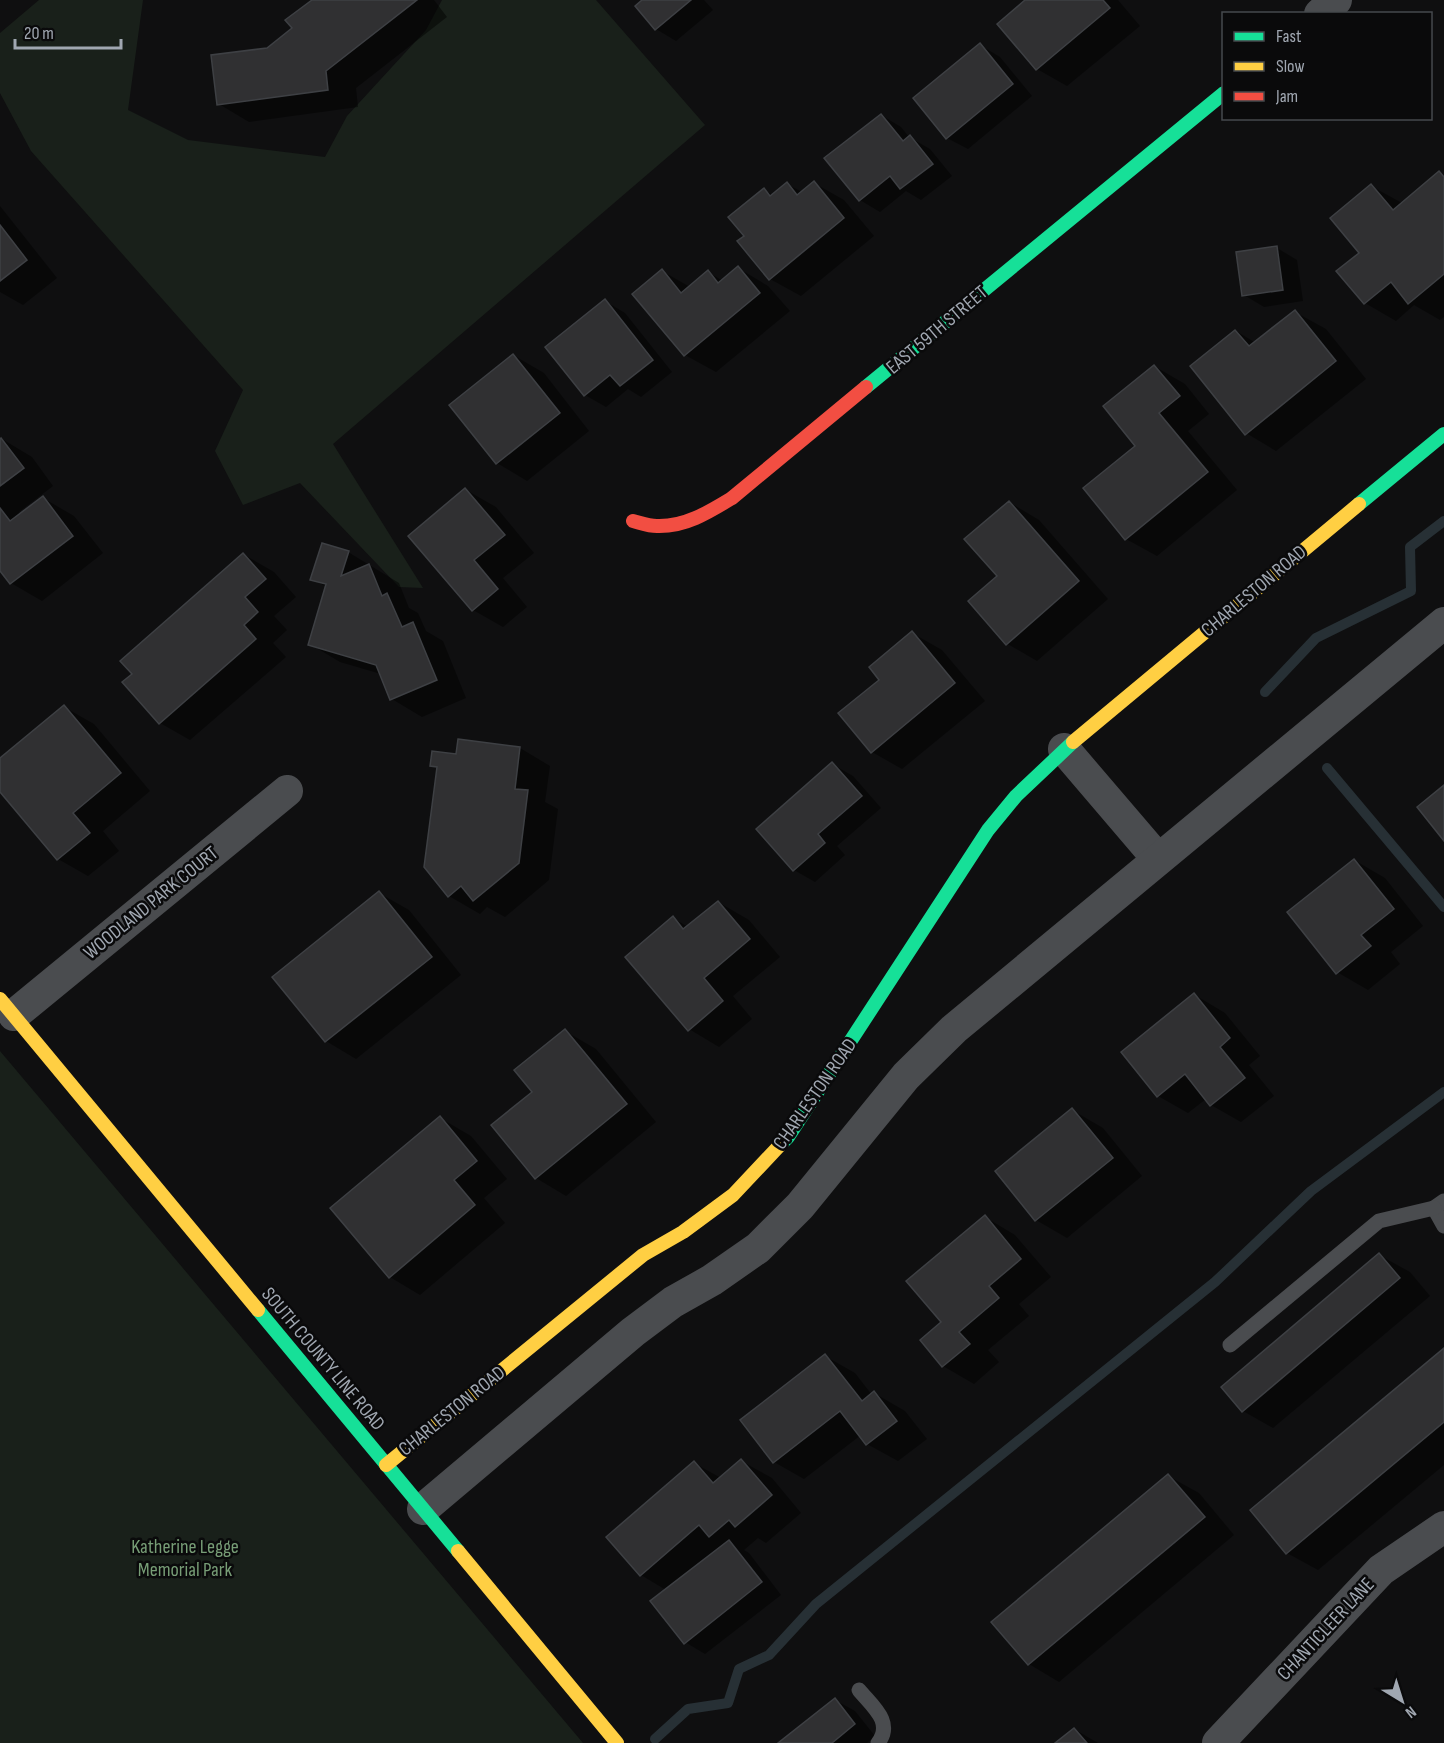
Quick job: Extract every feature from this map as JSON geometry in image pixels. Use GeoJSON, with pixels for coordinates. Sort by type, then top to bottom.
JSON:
{"type":"FeatureCollection","features":[{"type":"Feature","properties":{"kind":"street"},"geometry":{"type":"LineString","coordinates":[[1322,12],[1336,0]]}},
{"type":"Feature","properties":{"kind":"street","name":"EAST 59TH STREET"},"geometry":{"type":"LineString","coordinates":[[633,521],[656,526],[681,523],[710,512],[732,498],[1222,95]]}},
{"type":"Feature","properties":{"kind":"street","name":"CHARLESTON ROAD"},"geometry":{"type":"LineString","coordinates":[[386,1465],[643,1255],[683,1232],[734,1195],[788,1137],[988,830],[1016,796],[1064,749],[1444,434]]}},
{"type":"Feature","properties":{"kind":"street"},"geometry":{"type":"LineString","coordinates":[[423,1509],[633,1332],[673,1302],[712,1280],[758,1248],[800,1206],[906,1076],[954,1029],[1444,623]]}},
{"type":"Feature","properties":{"kind":"street"},"geometry":{"type":"LineString","coordinates":[[1064,749],[1158,859]]}},
{"type":"Feature","properties":{"kind":"street","name":"WOODLAND PARK COURT"},"geometry":{"type":"LineString","coordinates":[[7,1007],[287,790]]}},
{"type":"Feature","properties":{"kind":"street","name":"SOUTH COUNTY LINE ROAD"},"geometry":{"type":"LineString","coordinates":[[7,1007],[617,1743]]}},
{"type":"Feature","properties":{"kind":"street","name":"CHANTICLEER LANE"},"geometry":{"type":"LineString","coordinates":[[1218,1743],[1381,1570],[1444,1527]]}},
{"type":"Feature","properties":{"kind":"lane"},"geometry":{"type":"LineString","coordinates":[[1230,1345],[1379,1221],[1439,1204],[1444,1226]]}},
{"type":"Feature","properties":{"kind":"lane"},"geometry":{"type":"LineString","coordinates":[[859,1690],[878,1712],[884,1724],[884,1736],[878,1743]]}},
{"type":"Feature","properties":{"kind":"green space"},"geometry":{"type":"Polygon","coordinates":[[[39,0],[143,0],[128,110],[188,140],[325,157],[347,116],[426,30],[442,0],[596,0],[705,125],[333,444],[423,588],[399,587],[300,483],[243,505],[215,451],[243,390],[31,151],[0,93],[0,33],[39,0]]]}},
{"type":"Feature","properties":{"kind":"green space","name":"Katherine Legge Memorial Park"},"geometry":{"type":"Polygon","coordinates":[[[0,1051],[583,1743],[0,1743],[0,1051]]]}},
{"type":"Feature","properties":{"kind":"building"},"geometry":{"type":"Polygon","coordinates":[[[312,0],[417,0],[326,71],[328,90],[217,105],[211,55],[267,48],[292,28],[285,20],[312,0]]]}},
{"type":"Feature","properties":{"kind":"building"},"geometry":{"type":"Polygon","coordinates":[[[642,0],[691,0],[655,30],[635,6],[642,0]]]}},
{"type":"Feature","properties":{"kind":"building"},"geometry":{"type":"Polygon","coordinates":[[[1025,0],[1103,0],[1110,8],[1036,70],[997,24],[1025,0]]]}},
{"type":"Feature","properties":{"kind":"building"},"geometry":{"type":"Polygon","coordinates":[[[980,43],[1013,84],[946,139],[913,98],[980,43]]]}},
{"type":"Feature","properties":{"kind":"building"},"geometry":{"type":"Polygon","coordinates":[[[881,114],[903,141],[910,135],[933,164],[900,189],[890,176],[859,201],[824,158],[881,114]]]}},
{"type":"Feature","properties":{"kind":"building"},"geometry":{"type":"Polygon","coordinates":[[[1439,171],[1444,177],[1444,274],[1408,304],[1391,282],[1364,304],[1336,271],[1359,253],[1330,218],[1371,184],[1393,210],[1439,171]]]}},
{"type":"Feature","properties":{"kind":"building"},"geometry":{"type":"Polygon","coordinates":[[[814,181],[844,218],[769,280],[737,241],[744,236],[728,217],[764,188],[770,196],[787,182],[797,195],[814,181]]]}},
{"type":"Feature","properties":{"kind":"building"},"geometry":{"type":"Polygon","coordinates":[[[0,225],[27,260],[0,281],[0,225]]]}},
{"type":"Feature","properties":{"kind":"building"},"geometry":{"type":"Polygon","coordinates":[[[1277,246],[1283,290],[1242,296],[1236,252],[1277,246]]]}},
{"type":"Feature","properties":{"kind":"building"},"geometry":{"type":"Polygon","coordinates":[[[738,266],[760,293],[684,356],[632,294],[662,269],[681,293],[708,270],[718,283],[738,266]]]}},
{"type":"Feature","properties":{"kind":"building"},"geometry":{"type":"Polygon","coordinates":[[[605,299],[653,360],[620,386],[610,375],[584,396],[545,347],[605,299]]]}},
{"type":"Feature","properties":{"kind":"building"},"geometry":{"type":"Polygon","coordinates":[[[1295,310],[1336,361],[1245,435],[1190,366],[1235,330],[1249,346],[1295,310]]]}},
{"type":"Feature","properties":{"kind":"building"},"geometry":{"type":"Polygon","coordinates":[[[513,354],[560,413],[496,464],[449,405],[513,354]]]}},
{"type":"Feature","properties":{"kind":"building"},"geometry":{"type":"Polygon","coordinates":[[[1154,365],[1180,396],[1159,413],[1208,472],[1125,540],[1083,488],[1135,446],[1103,406],[1154,365]]]}},
{"type":"Feature","properties":{"kind":"building"},"geometry":{"type":"Polygon","coordinates":[[[0,439],[24,468],[0,486],[0,439]]]}},
{"type":"Feature","properties":{"kind":"building"},"geometry":{"type":"Polygon","coordinates":[[[465,488],[505,535],[474,560],[498,589],[472,611],[408,536],[465,488]]]}},
{"type":"Feature","properties":{"kind":"building"},"geometry":{"type":"Polygon","coordinates":[[[43,496],[73,536],[10,584],[0,571],[0,508],[10,521],[43,496]]]}},
{"type":"Feature","properties":{"kind":"building"},"geometry":{"type":"Polygon","coordinates":[[[1009,501],[1079,581],[1006,645],[968,601],[997,576],[964,539],[1009,501]]]}},
{"type":"Feature","properties":{"kind":"building"},"geometry":{"type":"Polygon","coordinates":[[[322,543],[349,551],[341,576],[369,564],[382,596],[387,593],[402,627],[413,622],[437,680],[390,700],[376,665],[308,645],[326,584],[310,580],[322,543]]]}},
{"type":"Feature","properties":{"kind":"building"},"geometry":{"type":"Polygon","coordinates":[[[243,553],[266,579],[245,597],[258,612],[244,625],[256,639],[159,724],[122,682],[132,674],[120,661],[243,553]]]}},
{"type":"Feature","properties":{"kind":"building"},"geometry":{"type":"Polygon","coordinates":[[[912,631],[955,683],[871,753],[838,713],[879,680],[869,667],[912,631]]]}},
{"type":"Feature","properties":{"kind":"building"},"geometry":{"type":"Polygon","coordinates":[[[64,705],[121,773],[73,813],[90,833],[57,860],[0,792],[0,758],[64,705]]]}},
{"type":"Feature","properties":{"kind":"building"},"geometry":{"type":"Polygon","coordinates":[[[458,739],[520,747],[515,789],[528,790],[519,863],[473,901],[461,886],[448,897],[424,867],[437,767],[430,766],[432,751],[456,754],[458,739]]]}},
{"type":"Feature","properties":{"kind":"building"},"geometry":{"type":"Polygon","coordinates":[[[832,762],[862,796],[818,834],[825,843],[793,871],[756,829],[832,762]]]}},
{"type":"Feature","properties":{"kind":"building"},"geometry":{"type":"Polygon","coordinates":[[[1444,785],[1444,841],[1417,807],[1444,785]]]}},
{"type":"Feature","properties":{"kind":"building"},"geometry":{"type":"Polygon","coordinates":[[[1354,859],[1394,909],[1361,935],[1371,946],[1336,974],[1287,912],[1354,859]]]}},
{"type":"Feature","properties":{"kind":"building"},"geometry":{"type":"Polygon","coordinates":[[[379,891],[432,957],[325,1042],[272,977],[379,891]]]}},
{"type":"Feature","properties":{"kind":"building"},"geometry":{"type":"Polygon","coordinates":[[[718,901],[750,939],[704,978],[723,1001],[688,1031],[625,957],[673,916],[683,929],[718,901]]]}},
{"type":"Feature","properties":{"kind":"building"},"geometry":{"type":"Polygon","coordinates":[[[1194,993],[1230,1038],[1220,1047],[1245,1078],[1210,1106],[1185,1074],[1157,1097],[1121,1052],[1194,993]]]}},
{"type":"Feature","properties":{"kind":"building"},"geometry":{"type":"Polygon","coordinates":[[[565,1029],[627,1104],[535,1179],[491,1125],[532,1092],[514,1070],[565,1029]]]}},
{"type":"Feature","properties":{"kind":"building"},"geometry":{"type":"Polygon","coordinates":[[[1072,1108],[1113,1158],[1035,1221],[995,1171],[1072,1108]]]}},
{"type":"Feature","properties":{"kind":"building"},"geometry":{"type":"Polygon","coordinates":[[[440,1116],[477,1161],[454,1180],[475,1205],[389,1278],[330,1208],[440,1116]]]}},
{"type":"Feature","properties":{"kind":"building"},"geometry":{"type":"Polygon","coordinates":[[[985,1215],[1021,1259],[989,1286],[999,1298],[959,1332],[970,1344],[942,1367],[920,1340],[941,1322],[906,1281],[985,1215]]]}},
{"type":"Feature","properties":{"kind":"building"},"geometry":{"type":"Polygon","coordinates":[[[1379,1253],[1400,1278],[1242,1412],[1221,1387],[1379,1253]]]}},
{"type":"Feature","properties":{"kind":"building"},"geometry":{"type":"Polygon","coordinates":[[[1444,1348],[1444,1422],[1286,1554],[1250,1510],[1444,1348]]]}},
{"type":"Feature","properties":{"kind":"building"},"geometry":{"type":"Polygon","coordinates":[[[825,1354],[862,1401],[874,1391],[897,1421],[866,1445],[840,1411],[773,1463],[740,1420],[825,1354]]]}},
{"type":"Feature","properties":{"kind":"building"},"geometry":{"type":"Polygon","coordinates":[[[741,1459],[772,1495],[735,1527],[729,1520],[709,1537],[699,1525],[640,1576],[606,1537],[694,1461],[713,1483],[741,1459]]]}},
{"type":"Feature","properties":{"kind":"building"},"geometry":{"type":"Polygon","coordinates":[[[1168,1474],[1205,1517],[1028,1665],[991,1622],[1168,1474]]]}},
{"type":"Feature","properties":{"kind":"building"},"geometry":{"type":"Polygon","coordinates":[[[729,1540],[762,1582],[684,1644],[650,1601],[729,1540]]]}},
{"type":"Feature","properties":{"kind":"building"},"geometry":{"type":"Polygon","coordinates":[[[835,1698],[855,1724],[832,1743],[778,1743],[835,1698]]]}},
{"type":"Feature","properties":{"kind":"building"},"geometry":{"type":"Polygon","coordinates":[[[1074,1728],[1087,1743],[1055,1743],[1074,1728]]]}},
{"type":"Feature","properties":{"kind":"waterway"},"geometry":{"type":"LineString","coordinates":[[1265,692],[1316,638],[1411,591],[1410,547],[1444,521]]}},
{"type":"Feature","properties":{"kind":"waterway"},"geometry":{"type":"LineString","coordinates":[[1327,768],[1444,907]]}},
{"type":"Feature","properties":{"kind":"waterway"},"geometry":{"type":"LineString","coordinates":[[655,1739],[688,1709],[728,1703],[739,1669],[769,1655],[816,1604],[1215,1282],[1311,1191],[1444,1092]]}},
{"type":"Feature","properties":{"kind":"traffic: fast"},"geometry":{"type":"LineString","coordinates":[[866,387],[1222,95]]}},
{"type":"Feature","properties":{"kind":"traffic: fast"},"geometry":{"type":"LineString","coordinates":[[1359,504],[1444,434]]}},
{"type":"Feature","properties":{"kind":"traffic: fast"},"geometry":{"type":"LineString","coordinates":[[781,1144],[788,1137],[988,830],[1016,796],[1073,742]]}},
{"type":"Feature","properties":{"kind":"traffic: fast"},"geometry":{"type":"LineString","coordinates":[[258,1310],[458,1551]]}},
{"type":"Feature","properties":{"kind":"traffic: slow"},"geometry":{"type":"LineString","coordinates":[[1073,742],[1359,504]]}},
{"type":"Feature","properties":{"kind":"traffic: slow"},"geometry":{"type":"LineString","coordinates":[[0,999],[258,1310]]}},
{"type":"Feature","properties":{"kind":"traffic: slow"},"geometry":{"type":"LineString","coordinates":[[386,1465],[643,1255],[683,1232],[733,1195],[781,1144]]}},
{"type":"Feature","properties":{"kind":"traffic: slow"},"geometry":{"type":"LineString","coordinates":[[458,1551],[617,1743]]}},
{"type":"Feature","properties":{"kind":"traffic: jam"},"geometry":{"type":"LineString","coordinates":[[633,521],[651,526],[667,526],[696,518],[715,508],[732,498],[866,387]]}}]}
